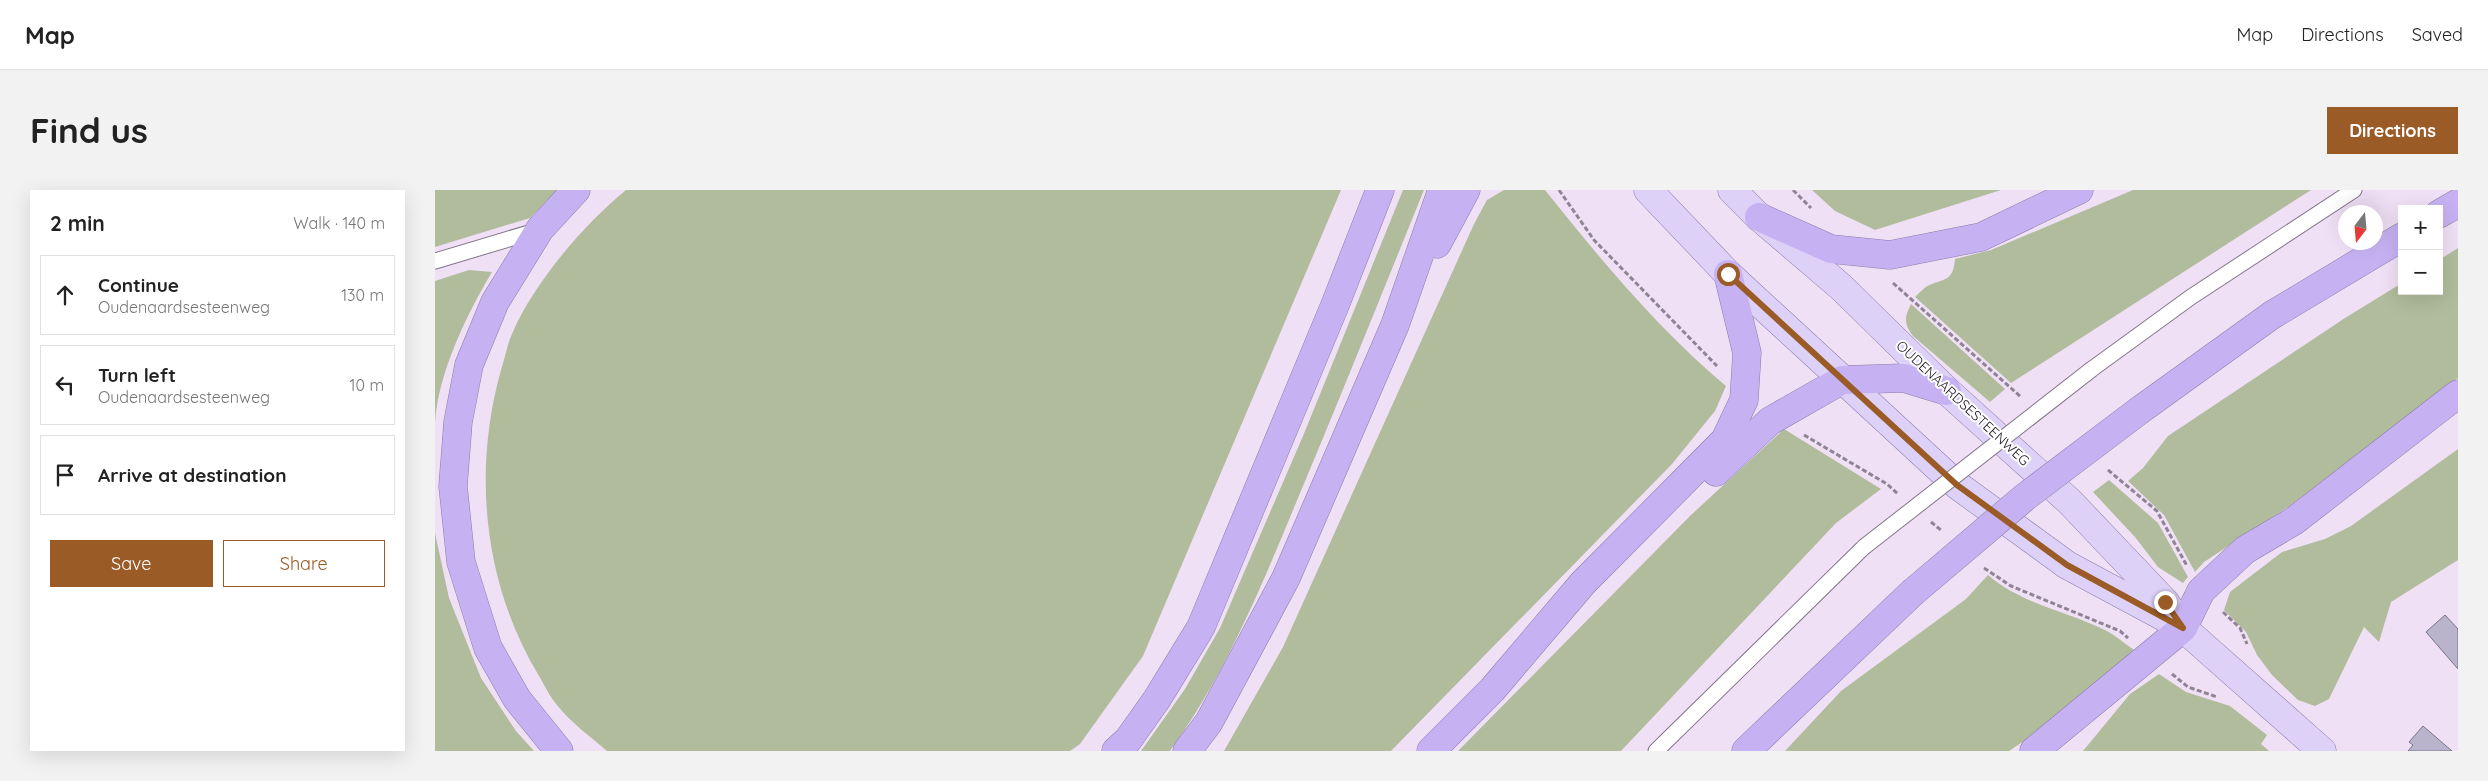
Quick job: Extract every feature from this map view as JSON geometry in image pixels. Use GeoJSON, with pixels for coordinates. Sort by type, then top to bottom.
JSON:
{"type":"FeatureCollection","features":[{"type":"Feature","properties":{"kind":"highway"},"geometry":{"type":"LineString","coordinates":[[559,751],[517,699],[488,648],[461,562],[453,486],[458,422],[469,365],[495,302],[539,229],[576,190]]}},
{"type":"Feature","properties":{"kind":"highway"},"geometry":{"type":"LineString","coordinates":[[1116,751],[1128,740],[1157,699],[1201,627],[1335,305],[1380,190]]}},
{"type":"Feature","properties":{"kind":"highway"},"geometry":{"type":"LineString","coordinates":[[1187,751],[1209,722],[1286,578],[1395,325],[1442,190]]}},
{"type":"Feature","properties":{"kind":"highway"},"geometry":{"type":"LineString","coordinates":[[1395,325],[1466,190]]}},
{"type":"Feature","properties":{"kind":"highway"},"geometry":{"type":"LineString","coordinates":[[1759,217],[1831,249],[1890,255],[1981,237],[2079,190]]}},
{"type":"Feature","properties":{"kind":"highway"},"geometry":{"type":"LineString","coordinates":[[2443,212],[2458,203]]}},
{"type":"Feature","properties":{"kind":"highway"},"geometry":{"type":"LineString","coordinates":[[1745,751],[1912,593],[2025,497],[2140,410],[2272,315],[2398,239]]}},
{"type":"Feature","properties":{"kind":"highway"},"geometry":{"type":"LineString","coordinates":[[1521,657],[1583,583],[1725,440],[1744,400],[1747,353],[1728,274]]}},
{"type":"Feature","properties":{"kind":"highway"},"geometry":{"type":"LineString","coordinates":[[1431,751],[1521,657],[1770,421],[1842,380],[1904,378],[1947,391]]}},
{"type":"Feature","properties":{"kind":"highway"},"geometry":{"type":"LineString","coordinates":[[2034,751],[2183,628],[2201,591],[2245,550],[2294,522],[2458,394]]}},
{"type":"Feature","properties":{"kind":"main road","name":"OUDENAARDSESTEENWEG"},"geometry":{"type":"LineString","coordinates":[[1648,190],[1728,274],[1957,485],[2067,565],[2183,628],[2322,751]]}},
{"type":"Feature","properties":{"kind":"main road","name":"OUDENAARDSESTEENWEG"},"geometry":{"type":"LineString","coordinates":[[1732,190],[1759,217],[1841,287],[1947,391],[2070,502],[2165,602],[2183,628]]}},
{"type":"Feature","properties":{"kind":"lane"},"geometry":{"type":"LineString","coordinates":[[1656,751],[1864,547],[2091,368],[2191,297],[2354,190]]}},
{"type":"Feature","properties":{"kind":"lane"},"geometry":{"type":"LineString","coordinates":[[435,262],[539,229]]}},
{"type":"Feature","properties":{"kind":"green space"},"geometry":{"type":"Polygon","coordinates":[[[435,190],[557,190],[530,218],[435,247],[435,190]]]}},
{"type":"Feature","properties":{"kind":"green space"},"geometry":{"type":"Polygon","coordinates":[[[626,190],[1341,190],[1143,656],[1080,744],[1070,751],[607,751],[574,723],[557,705],[520,641],[506,604],[495,566],[489,528],[486,488],[487,448],[492,409],[510,338],[533,295],[546,275],[577,237],[626,190]]]}},
{"type":"Feature","properties":{"kind":"green space"},"geometry":{"type":"Polygon","coordinates":[[[1403,190],[1424,190],[1314,460],[1256,596],[1209,691],[1170,751],[1141,751],[1185,689],[1220,628],[1303,436],[1403,190]]]}},
{"type":"Feature","properties":{"kind":"green space"},"geometry":{"type":"Polygon","coordinates":[[[1504,190],[1545,190],[1587,242],[1653,317],[1726,386],[1715,411],[1672,464],[1391,751],[1224,751],[1283,647],[1474,224],[1487,200],[1504,190]]]}},
{"type":"Feature","properties":{"kind":"green space"},"geometry":{"type":"Polygon","coordinates":[[[1812,190],[2001,190],[1875,230],[1835,211],[1812,190]]]}},
{"type":"Feature","properties":{"kind":"green space"},"geometry":{"type":"Polygon","coordinates":[[[2133,190],[2311,190],[2011,383],[1915,297],[1927,286],[1950,276],[1955,259],[1991,250],[2133,190]]]}},
{"type":"Feature","properties":{"kind":"green space"},"geometry":{"type":"Polygon","coordinates":[[[2458,248],[2458,378],[2288,507],[2204,562],[2195,572],[2164,515],[2128,481],[2143,468],[2168,436],[2345,318],[2398,285],[2398,295],[2443,295],[2443,257],[2458,248]]]}},
{"type":"Feature","properties":{"kind":"green space"},"geometry":{"type":"Polygon","coordinates":[[[469,270],[492,272],[455,344],[442,384],[435,423],[435,281],[469,270]]]}},
{"type":"Feature","properties":{"kind":"green space"},"geometry":{"type":"Polygon","coordinates":[[[1911,304],[2005,389],[1990,402],[1913,336],[1906,321],[1911,304]]]}},
{"type":"Feature","properties":{"kind":"green space"},"geometry":{"type":"Polygon","coordinates":[[[1784,429],[1881,489],[1836,523],[1621,751],[1458,751],[1691,515],[1784,429]]]}},
{"type":"Feature","properties":{"kind":"green space"},"geometry":{"type":"Polygon","coordinates":[[[2458,449],[2458,560],[2391,602],[2379,642],[2364,627],[2329,699],[2315,706],[2298,700],[2272,675],[2257,655],[2246,632],[2224,610],[2230,592],[2282,552],[2325,539],[2351,526],[2458,449]]]}},
{"type":"Feature","properties":{"kind":"green space"},"geometry":{"type":"Polygon","coordinates":[[[2109,480],[2158,523],[2188,577],[2183,583],[2158,567],[2135,537],[2093,492],[2109,480]]]}},
{"type":"Feature","properties":{"kind":"green space"},"geometry":{"type":"Polygon","coordinates":[[[435,533],[449,598],[481,678],[516,731],[534,751],[435,751],[435,533]]]}},
{"type":"Feature","properties":{"kind":"green space"},"geometry":{"type":"Polygon","coordinates":[[[1988,575],[2015,593],[2105,630],[2134,650],[2103,684],[2066,713],[2009,751],[1785,751],[1841,691],[1966,599],[1988,575]]]}},
{"type":"Feature","properties":{"kind":"green space"},"geometry":{"type":"Polygon","coordinates":[[[2159,674],[2186,692],[2230,706],[2267,735],[2261,744],[2269,751],[2083,751],[2130,694],[2159,674]]]}},
{"type":"Feature","properties":{"kind":"building"},"geometry":{"type":"Polygon","coordinates":[[[2445,615],[2458,629],[2458,669],[2426,632],[2445,615]]]}},
{"type":"Feature","properties":{"kind":"building"},"geometry":{"type":"Polygon","coordinates":[[[2423,726],[2452,751],[2408,751],[2413,745],[2409,742],[2423,726]]]}},
{"type":"Feature","properties":{"kind":"route"},"geometry":{"type":"LineString","coordinates":[[1728,274],[1957,485],[2067,565],[2183,628],[2165,602]]}}]}
